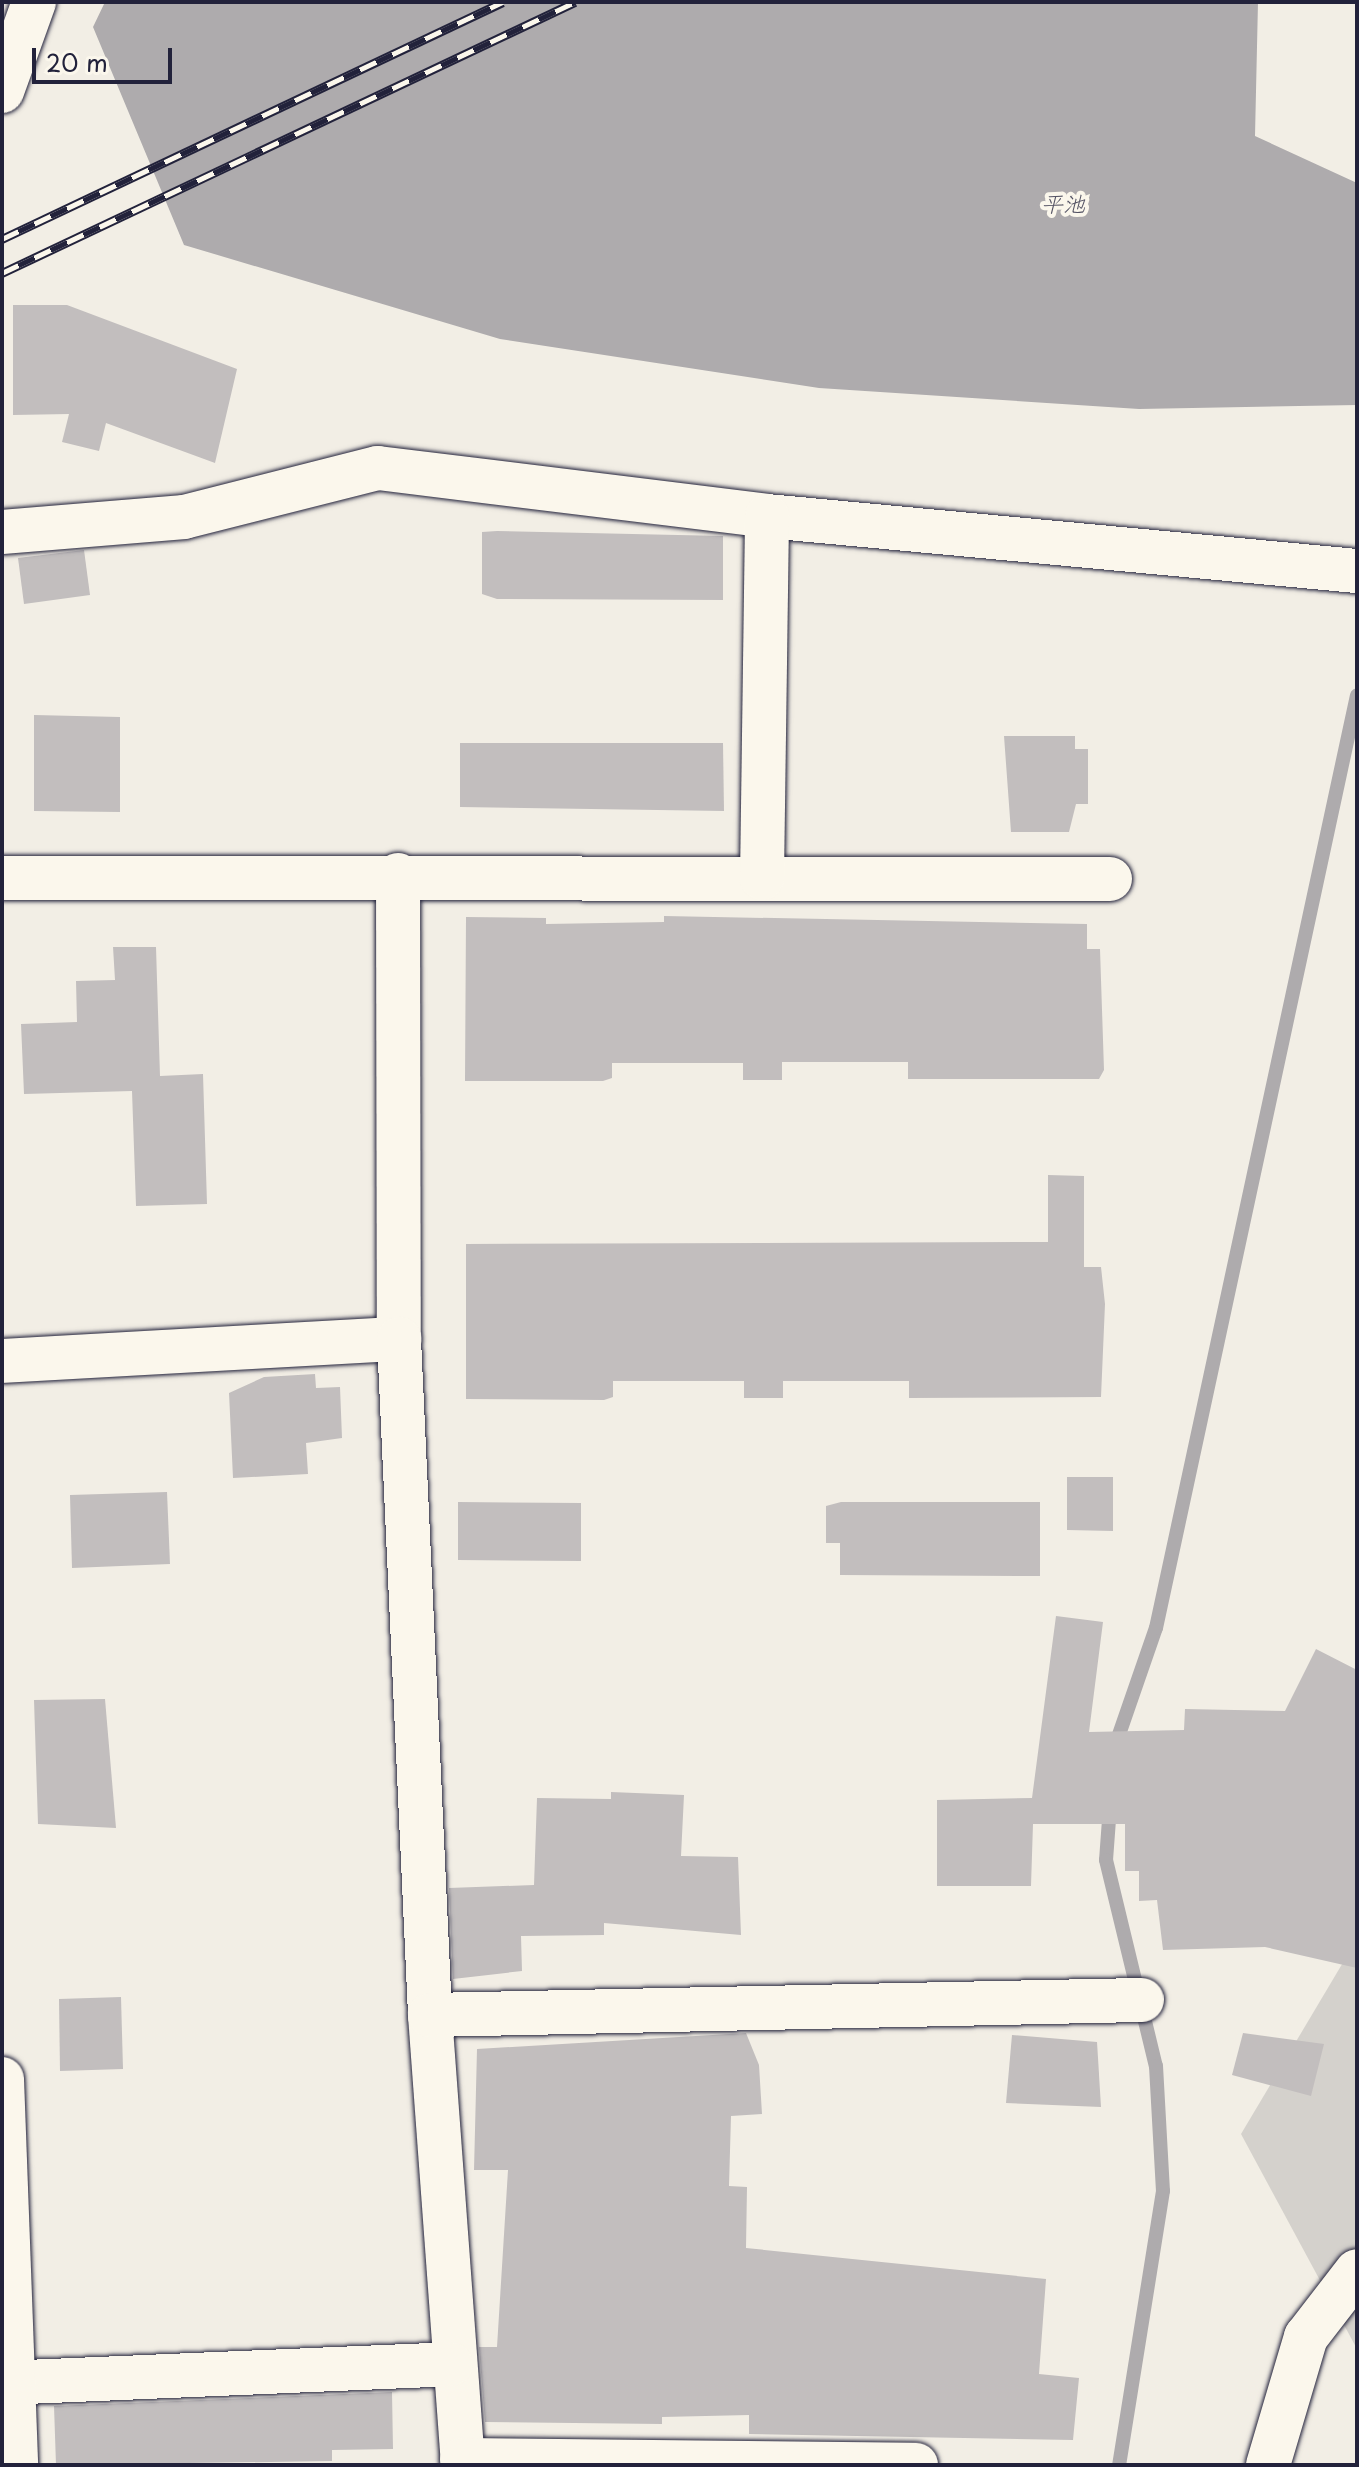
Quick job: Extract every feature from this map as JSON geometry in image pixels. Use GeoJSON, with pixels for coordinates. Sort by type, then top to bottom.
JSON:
{"type":"FeatureCollection","features":[{"type":"Feature","properties":{"kind":"main road"},"geometry":{"type":"LineString","coordinates":[[2,91],[34,2]]}},
{"type":"Feature","properties":{"kind":"main road"},"geometry":{"type":"LineString","coordinates":[[2,532],[184,517],[378,468],[767,516],[1357,571]]}},
{"type":"Feature","properties":{"kind":"main road"},"geometry":{"type":"LineString","coordinates":[[762,878],[767,516]]}},
{"type":"Feature","properties":{"kind":"main road"},"geometry":{"type":"LineString","coordinates":[[398,875],[399,1339],[430,2015],[451,2364],[463,2462],[916,2465]]}},
{"type":"Feature","properties":{"kind":"main road"},"geometry":{"type":"LineString","coordinates":[[2,878],[398,875],[1110,879]]}},
{"type":"Feature","properties":{"kind":"main road"},"geometry":{"type":"LineString","coordinates":[[2,1361],[399,1339]]}},
{"type":"Feature","properties":{"kind":"main road"},"geometry":{"type":"LineString","coordinates":[[430,2015],[1142,2000]]}},
{"type":"Feature","properties":{"kind":"main road"},"geometry":{"type":"LineString","coordinates":[[2,2079],[8,2382],[16,2465]]}},
{"type":"Feature","properties":{"kind":"main road"},"geometry":{"type":"LineString","coordinates":[[1268,2465],[1306,2337],[1357,2271]]}},
{"type":"Feature","properties":{"kind":"main road"},"geometry":{"type":"LineString","coordinates":[[8,2382],[451,2364]]}},
{"type":"Feature","properties":{"kind":"shaded area"},"geometry":{"type":"Polygon","coordinates":[[[1357,1939],[1357,2349],[1241,2134],[1357,1939]]]}},
{"type":"Feature","properties":{"kind":"water","name":"平池"},"geometry":{"type":"Polygon","coordinates":[[[105,2],[1258,2],[1255,136],[1357,183],[1357,405],[1139,409],[819,388],[500,339],[184,245],[93,27],[105,2]]]}},
{"type":"Feature","properties":{"kind":"building"},"geometry":{"type":"Polygon","coordinates":[[[13,305],[67,305],[237,369],[215,463],[106,423],[99,451],[62,442],[69,414],[13,415],[13,305]]]}},
{"type":"Feature","properties":{"kind":"building"},"geometry":{"type":"Polygon","coordinates":[[[482,532],[723,536],[723,600],[497,599],[482,594],[482,532]]]}},
{"type":"Feature","properties":{"kind":"building"},"geometry":{"type":"Polygon","coordinates":[[[84,550],[90,595],[24,604],[18,558],[84,550]]]}},
{"type":"Feature","properties":{"kind":"building"},"geometry":{"type":"Polygon","coordinates":[[[34,715],[120,717],[120,812],[34,811],[34,715]]]}},
{"type":"Feature","properties":{"kind":"building"},"geometry":{"type":"Polygon","coordinates":[[[1004,736],[1075,736],[1075,749],[1088,749],[1088,804],[1076,804],[1069,832],[1011,832],[1004,736]]]}},
{"type":"Feature","properties":{"kind":"building"},"geometry":{"type":"Polygon","coordinates":[[[460,743],[723,743],[724,811],[460,807],[460,743]]]}},
{"type":"Feature","properties":{"kind":"building"},"geometry":{"type":"Polygon","coordinates":[[[664,916],[1087,924],[1087,949],[1100,949],[1104,1070],[1099,1079],[908,1079],[908,1062],[782,1062],[782,1080],[743,1080],[743,1063],[612,1063],[612,1078],[603,1081],[465,1081],[466,917],[546,918],[546,924],[664,922],[664,916]]]}},
{"type":"Feature","properties":{"kind":"building"},"geometry":{"type":"Polygon","coordinates":[[[113,947],[156,947],[160,1076],[203,1074],[207,1204],[136,1206],[132,1091],[24,1094],[21,1024],[77,1022],[76,981],[115,980],[113,947]]]}},
{"type":"Feature","properties":{"kind":"building"},"geometry":{"type":"Polygon","coordinates":[[[1048,1175],[1084,1176],[1084,1267],[1101,1267],[1105,1304],[1101,1397],[909,1398],[909,1381],[783,1381],[783,1398],[744,1398],[744,1381],[613,1381],[613,1397],[604,1400],[466,1399],[466,1244],[1048,1242],[1048,1175]]]}},
{"type":"Feature","properties":{"kind":"building"},"geometry":{"type":"Polygon","coordinates":[[[315,1374],[316,1388],[340,1387],[342,1438],[306,1443],[308,1474],[233,1478],[229,1393],[264,1377],[315,1374]]]}},
{"type":"Feature","properties":{"kind":"building"},"geometry":{"type":"Polygon","coordinates":[[[1067,1477],[1113,1477],[1113,1531],[1067,1530],[1067,1477]]]}},
{"type":"Feature","properties":{"kind":"building"},"geometry":{"type":"Polygon","coordinates":[[[167,1492],[170,1564],[72,1568],[70,1495],[167,1492]]]}},
{"type":"Feature","properties":{"kind":"building"},"geometry":{"type":"Polygon","coordinates":[[[458,1502],[581,1503],[581,1561],[458,1560],[458,1502]]]}},
{"type":"Feature","properties":{"kind":"building"},"geometry":{"type":"Polygon","coordinates":[[[841,1502],[1040,1502],[1040,1576],[840,1575],[840,1543],[826,1543],[826,1506],[841,1502]]]}},
{"type":"Feature","properties":{"kind":"building"},"geometry":{"type":"Polygon","coordinates":[[[1056,1616],[1103,1622],[1089,1732],[1184,1730],[1185,1709],[1285,1711],[1316,1649],[1357,1670],[1357,1968],[1265,1947],[1163,1950],[1157,1900],[1139,1901],[1139,1871],[1125,1871],[1125,1824],[1033,1824],[1031,1886],[937,1886],[937,1800],[1032,1798],[1056,1616]]]}},
{"type":"Feature","properties":{"kind":"building"},"geometry":{"type":"Polygon","coordinates":[[[105,1699],[116,1828],[38,1824],[34,1700],[105,1699]]]}},
{"type":"Feature","properties":{"kind":"building"},"geometry":{"type":"Polygon","coordinates":[[[611,1792],[684,1795],[681,1856],[738,1857],[741,1935],[604,1923],[604,1935],[521,1936],[522,1971],[453,1979],[449,1888],[534,1885],[537,1798],[611,1799],[611,1792]]]}},
{"type":"Feature","properties":{"kind":"building"},"geometry":{"type":"Polygon","coordinates":[[[121,1997],[123,2069],[60,2071],[59,1999],[121,1997]]]}},
{"type":"Feature","properties":{"kind":"building"},"geometry":{"type":"Polygon","coordinates":[[[746,2033],[759,2065],[762,2114],[731,2116],[729,2186],[747,2187],[746,2248],[1046,2279],[1039,2374],[1079,2378],[1073,2440],[749,2434],[749,2415],[662,2417],[662,2424],[485,2422],[479,2347],[497,2347],[508,2170],[474,2170],[477,2049],[746,2033]]]}},
{"type":"Feature","properties":{"kind":"building"},"geometry":{"type":"Polygon","coordinates":[[[1243,2033],[1324,2044],[1311,2096],[1232,2075],[1243,2033]]]}},
{"type":"Feature","properties":{"kind":"building"},"geometry":{"type":"Polygon","coordinates":[[[1012,2035],[1097,2042],[1101,2107],[1006,2103],[1012,2035]]]}},
{"type":"Feature","properties":{"kind":"building"},"geometry":{"type":"Polygon","coordinates":[[[392,2392],[393,2449],[332,2450],[332,2461],[56,2465],[54,2406],[392,2392]]]}},
{"type":"Feature","properties":{"kind":"waterway"},"geometry":{"type":"LineString","coordinates":[[1114,1749],[1156,1628],[1357,695]]}},
{"type":"Feature","properties":{"kind":"waterway"},"geometry":{"type":"LineString","coordinates":[[1110,1806],[1106,1860],[1156,2066],[1163,2191],[1119,2465]]}},
{"type":"Feature","properties":{"kind":"railway"},"geometry":{"type":"LineString","coordinates":[[2,239],[503,2]]}},
{"type":"Feature","properties":{"kind":"railway"},"geometry":{"type":"LineString","coordinates":[[2,273],[575,2]]}}]}
